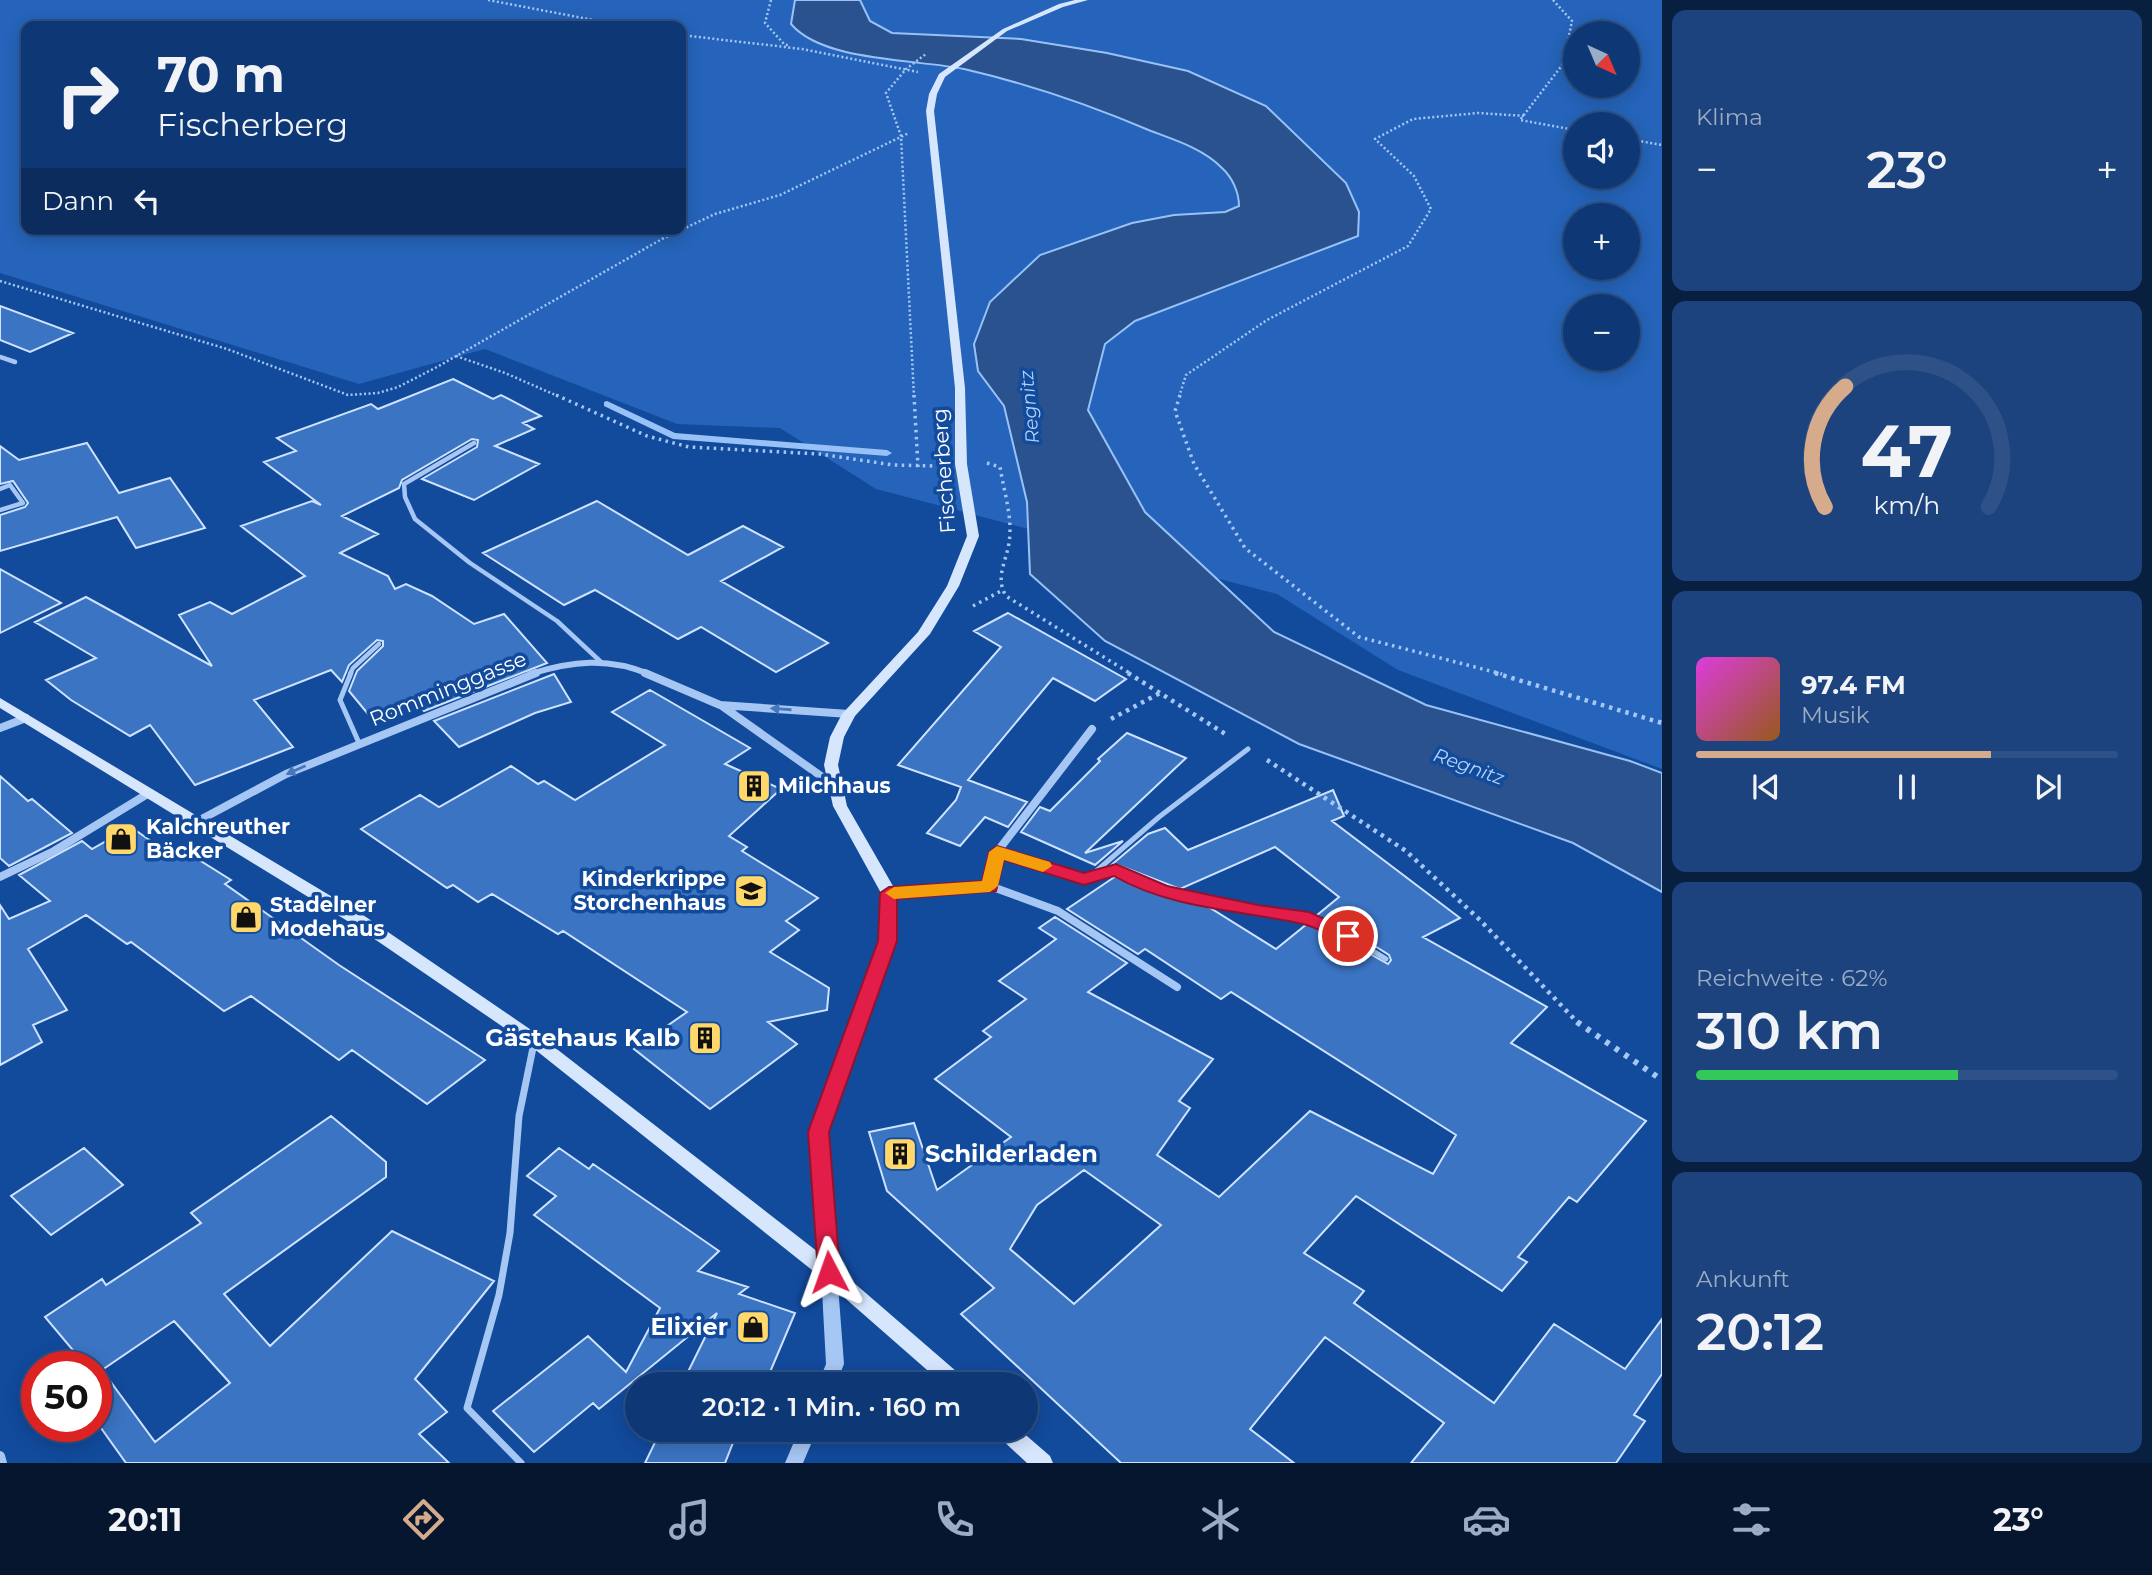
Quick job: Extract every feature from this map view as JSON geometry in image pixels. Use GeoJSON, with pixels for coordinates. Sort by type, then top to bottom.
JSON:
{"type":"FeatureCollection","features":[{"type":"Feature","properties":{"kind":"main road"},"geometry":{"type":"LineString","coordinates":[[942,76],[1005,30],[1061,5],[1085,0]]}},
{"type":"Feature","properties":{"kind":"main road","name":"Fischerberg"},"geometry":{"type":"LineString","coordinates":[[889,893],[840,806],[831,765],[837,737],[849,714],[923,634],[953,586],[973,536],[961,464],[960,388],[930,111],[933,94],[942,76]]}},
{"type":"Feature","properties":{"kind":"main road"},"geometry":{"type":"LineString","coordinates":[[0,702],[360,921],[534,1040],[829,1272],[943,1372]]}},
{"type":"Feature","properties":{"kind":"main road"},"geometry":{"type":"LineString","coordinates":[[829,1272],[819,1132],[888,941],[889,893]]}},
{"type":"Feature","properties":{"kind":"main road"},"geometry":{"type":"LineString","coordinates":[[1019,1442],[1042,1463]]}},
{"type":"Feature","properties":{"kind":"street"},"geometry":{"type":"LineString","coordinates":[[0,357],[15,362]]}},
{"type":"Feature","properties":{"kind":"street","name":"Romminggasse"},"geometry":{"type":"LineString","coordinates":[[198,821],[286,775],[359,743],[531,674],[572,662],[627,665],[720,705],[835,786]]}},
{"type":"Feature","properties":{"kind":"street","name":"Romminggasse"},"geometry":{"type":"LineString","coordinates":[[720,705],[849,714]]}},
{"type":"Feature","properties":{"kind":"street"},"geometry":{"type":"LineString","coordinates":[[0,728],[26,717]]}},
{"type":"Feature","properties":{"kind":"street"},"geometry":{"type":"LineString","coordinates":[[990,886],[997,852],[1092,729]]}},
{"type":"Feature","properties":{"kind":"street"},"geometry":{"type":"LineString","coordinates":[[0,877],[54,851],[149,793]]}},
{"type":"Feature","properties":{"kind":"street"},"geometry":{"type":"LineString","coordinates":[[889,893],[990,886],[1058,911],[1177,987]]}},
{"type":"Feature","properties":{"kind":"street"},"geometry":{"type":"LineString","coordinates":[[829,1272],[835,1364],[832,1372]]}},
{"type":"Feature","properties":{"kind":"street"},"geometry":{"type":"LineString","coordinates":[[794,1463],[803,1442]]}},
{"type":"Feature","properties":{"kind":"street"},"geometry":{"type":"LineString","coordinates":[[0,1455],[2,1463]]}},
{"type":"Feature","properties":{"kind":"lane"},"geometry":{"type":"LineString","coordinates":[[474,443],[404,484],[405,498],[415,519],[470,563],[557,621],[601,662]]}},
{"type":"Feature","properties":{"kind":"lane"},"geometry":{"type":"LineString","coordinates":[[0,489],[10,485],[23,503],[0,510]]}},
{"type":"Feature","properties":{"kind":"lane"},"geometry":{"type":"LineString","coordinates":[[359,743],[340,700],[353,668],[379,644]]}},
{"type":"Feature","properties":{"kind":"lane"},"geometry":{"type":"LineString","coordinates":[[1087,879],[1159,817],[1248,749]]}},
{"type":"Feature","properties":{"kind":"lane"},"geometry":{"type":"LineString","coordinates":[[997,852],[1087,879],[1116,870],[1139,883],[1164,891],[1258,912],[1309,918],[1329,925],[1386,959]]}},
{"type":"Feature","properties":{"kind":"lane"},"geometry":{"type":"LineString","coordinates":[[521,1463],[467,1408],[501,1282],[510,1233],[519,1116],[534,1040]]}},
{"type":"Feature","properties":{"kind":"path"},"geometry":{"type":"LineString","coordinates":[[488,0],[599,21]]}},
{"type":"Feature","properties":{"kind":"path"},"geometry":{"type":"LineString","coordinates":[[771,0],[765,23],[784,44],[802,50]]}},
{"type":"Feature","properties":{"kind":"path"},"geometry":{"type":"LineString","coordinates":[[1553,0],[1572,21],[1563,64],[1526,116],[1520,120],[1563,128]]}},
{"type":"Feature","properties":{"kind":"path"},"geometry":{"type":"LineString","coordinates":[[686,35],[802,50],[942,76]]}},
{"type":"Feature","properties":{"kind":"path"},"geometry":{"type":"LineString","coordinates":[[456,356],[527,379],[665,442],[714,449],[823,454],[918,467],[901,136],[887,93],[912,64]]}},
{"type":"Feature","properties":{"kind":"path"},"geometry":{"type":"LineString","coordinates":[[1526,116],[1478,113],[1413,119],[1376,139],[1414,176],[1431,209],[1408,246],[1267,320],[1186,375],[1175,411],[1194,464],[1245,548],[1359,637],[1512,677],[1662,723]]}},
{"type":"Feature","properties":{"kind":"path"},"geometry":{"type":"LineString","coordinates":[[686,228],[715,214],[780,194],[834,172],[901,136]]}},
{"type":"Feature","properties":{"kind":"path"},"geometry":{"type":"LineString","coordinates":[[1640,141],[1662,145]]}},
{"type":"Feature","properties":{"kind":"path"},"geometry":{"type":"LineString","coordinates":[[0,282],[226,349],[348,395],[398,387],[670,235]]}},
{"type":"Feature","properties":{"kind":"path"},"geometry":{"type":"LineString","coordinates":[[961,464],[990,463],[1000,467],[1009,541],[1001,576],[1001,591],[1006,596],[1406,851],[1480,920],[1577,1023],[1662,1080]]}},
{"type":"Feature","properties":{"kind":"path"},"geometry":{"type":"LineString","coordinates":[[1128,710],[1160,693]]}},
{"type":"Feature","properties":{"kind":"shaded area"},"geometry":{"type":"Polygon","coordinates":[[[0,0],[1662,0],[1662,769],[1398,670],[1277,594],[876,489],[780,428],[677,424],[485,349],[359,384],[0,273],[0,0]]]}},
{"type":"Feature","properties":{"kind":"water","name":"Regnitz"},"geometry":{"type":"Polygon","coordinates":[[[795,0],[860,0],[870,21],[892,33],[1021,39],[1107,53],[1188,71],[1266,106],[1346,183],[1359,212],[1358,236],[1135,321],[1105,344],[1088,410],[1145,512],[1274,632],[1426,705],[1630,761],[1662,773],[1662,892],[1573,843],[1299,744],[1105,641],[1030,574],[1027,502],[1004,406],[978,371],[974,344],[990,302],[1040,255],[1132,223],[1174,215],[1225,212],[1239,206],[1234,185],[1215,161],[1198,150],[1059,96],[964,69],[872,57],[825,46],[791,24],[795,0]]]}},
{"type":"Feature","properties":{"kind":"building"},"geometry":{"type":"Polygon","coordinates":[[[0,306],[73,333],[30,352],[0,340],[0,306]]]}},
{"type":"Feature","properties":{"kind":"building"},"geometry":{"type":"Polygon","coordinates":[[[453,379],[493,399],[501,395],[541,416],[523,423],[534,429],[495,446],[539,464],[474,500],[422,479],[477,447],[478,440],[472,439],[402,480],[399,488],[342,516],[378,534],[340,553],[388,576],[395,589],[406,584],[432,596],[474,624],[504,614],[547,663],[424,711],[417,704],[373,720],[349,691],[357,671],[383,646],[383,641],[377,640],[349,665],[342,682],[331,670],[254,700],[293,747],[195,785],[150,725],[130,736],[71,700],[46,680],[96,658],[35,622],[86,597],[212,666],[179,615],[210,602],[232,614],[305,576],[241,526],[312,501],[321,505],[264,462],[296,451],[277,438],[371,404],[378,409],[453,379]]]}},
{"type":"Feature","properties":{"kind":"building"},"geometry":{"type":"Polygon","coordinates":[[[87,443],[119,493],[170,478],[205,528],[136,548],[117,517],[0,551],[0,515],[25,507],[28,503],[13,481],[0,484],[0,446],[19,460],[87,443]]]}},
{"type":"Feature","properties":{"kind":"building"},"geometry":{"type":"Polygon","coordinates":[[[597,501],[688,555],[743,526],[783,547],[721,581],[828,643],[776,672],[701,627],[678,639],[595,590],[564,605],[483,553],[597,501]]]}},
{"type":"Feature","properties":{"kind":"building"},"geometry":{"type":"Polygon","coordinates":[[[0,569],[61,603],[0,633],[0,569]]]}},
{"type":"Feature","properties":{"kind":"building"},"geometry":{"type":"Polygon","coordinates":[[[1008,613],[1126,679],[1095,701],[1053,678],[968,780],[1027,802],[1008,827],[985,817],[960,846],[927,833],[956,800],[961,787],[898,765],[1001,647],[974,631],[1008,613]]]}},
{"type":"Feature","properties":{"kind":"building"},"geometry":{"type":"Polygon","coordinates":[[[554,674],[571,702],[535,713],[459,747],[434,721],[554,674]]]}},
{"type":"Feature","properties":{"kind":"building"},"geometry":{"type":"Polygon","coordinates":[[[650,690],[750,748],[725,764],[781,789],[729,836],[747,847],[742,851],[818,898],[786,921],[799,930],[770,952],[829,988],[827,1010],[768,1022],[797,1044],[710,1109],[634,1049],[687,1012],[563,931],[558,934],[492,894],[478,902],[453,885],[447,888],[361,829],[420,795],[439,807],[511,766],[538,784],[544,781],[575,800],[665,745],[612,712],[650,690]]]}},
{"type":"Feature","properties":{"kind":"building"},"geometry":{"type":"Polygon","coordinates":[[[1127,733],[1186,758],[1085,853],[1123,841],[1095,865],[1021,832],[1040,807],[1050,811],[1100,761],[1098,759],[1127,733]]]}},
{"type":"Feature","properties":{"kind":"building"},"geometry":{"type":"Polygon","coordinates":[[[0,776],[28,801],[32,799],[72,833],[9,866],[0,858],[0,776]]]}},
{"type":"Feature","properties":{"kind":"building"},"geometry":{"type":"Polygon","coordinates":[[[1333,790],[1344,816],[1332,821],[1460,918],[1423,937],[1547,1007],[1511,1043],[1646,1121],[1577,1202],[1569,1197],[1518,1257],[1527,1262],[1502,1291],[1356,1196],[1304,1253],[1364,1291],[1354,1303],[1494,1403],[1554,1324],[1625,1369],[1662,1319],[1662,1374],[1634,1415],[1645,1421],[1616,1463],[1411,1463],[1444,1423],[1325,1337],[1250,1429],[1294,1463],[1121,1463],[1038,1386],[1038,1372],[1023,1372],[961,1314],[994,1288],[887,1191],[869,1132],[914,1123],[937,1190],[1011,1137],[935,1079],[991,1037],[983,1031],[1026,999],[999,981],[1056,939],[1039,928],[1055,917],[1127,963],[1088,992],[1213,1059],[1179,1101],[1190,1108],[1157,1155],[1219,1197],[1310,1111],[1433,1174],[1456,1135],[1231,992],[1221,999],[1145,949],[1138,954],[1067,909],[1116,876],[1184,902],[1207,906],[1276,949],[1307,924],[1338,936],[1388,964],[1391,960],[1389,955],[1343,926],[1316,916],[1339,897],[1275,847],[1180,889],[1118,865],[1110,866],[1148,834],[1165,828],[1188,850],[1333,790]],[[1084,1170],[1037,1205],[1010,1249],[1074,1304],[1161,1225],[1084,1170]]]}},
{"type":"Feature","properties":{"kind":"building"},"geometry":{"type":"Polygon","coordinates":[[[131,827],[172,856],[183,850],[231,880],[225,884],[339,965],[485,1060],[427,1104],[352,1050],[339,1060],[251,996],[224,1011],[131,942],[127,944],[86,915],[28,949],[67,1010],[33,1025],[42,1042],[0,1065],[0,905],[9,919],[50,901],[19,875],[82,841],[92,849],[131,827]]]}},
{"type":"Feature","properties":{"kind":"building"},"geometry":{"type":"Polygon","coordinates":[[[331,1116],[386,1162],[386,1177],[224,1294],[270,1346],[392,1231],[494,1281],[415,1379],[447,1412],[419,1434],[449,1463],[126,1463],[111,1442],[112,1384],[155,1442],[230,1383],[174,1321],[112,1363],[112,1351],[74,1351],[45,1317],[102,1279],[106,1285],[201,1223],[191,1213],[331,1116]]]}},
{"type":"Feature","properties":{"kind":"building"},"geometry":{"type":"Polygon","coordinates":[[[84,1148],[123,1185],[51,1235],[11,1196],[84,1148]]]}},
{"type":"Feature","properties":{"kind":"building"},"geometry":{"type":"Polygon","coordinates":[[[559,1148],[589,1169],[593,1164],[719,1251],[698,1271],[748,1287],[739,1294],[795,1313],[770,1372],[688,1372],[717,1313],[644,1372],[626,1372],[660,1308],[534,1215],[556,1196],[527,1176],[559,1148]]]}},
{"type":"Feature","properties":{"kind":"building"},"geometry":{"type":"Polygon","coordinates":[[[588,1336],[626,1372],[625,1388],[599,1409],[593,1403],[534,1452],[493,1411],[588,1336]]]}},
{"type":"Feature","properties":{"kind":"building"},"geometry":{"type":"Polygon","coordinates":[[[655,1442],[733,1442],[725,1463],[645,1463],[655,1442]]]}},
{"type":"Feature","properties":{"kind":"waterway"},"geometry":{"type":"LineString","coordinates":[[607,404],[673,436],[887,453]]}},
{"type":"Feature","properties":{"kind":"slow traffic"},"geometry":{"type":"LineString","coordinates":[[894,893],[990,886],[997,852],[1043,866]]}},
{"type":"Feature","properties":{"kind":"place","name":"Milchhaus"},"geometry":{"type":"Point","coordinates":[754,786]}},
{"type":"Feature","properties":{"kind":"place","name":"Kalchreuther Bäcker"},"geometry":{"type":"Point","coordinates":[121,839]}},
{"type":"Feature","properties":{"kind":"place","name":"Kinderkrippe Storchenhaus"},"geometry":{"type":"Point","coordinates":[751,891]}},
{"type":"Feature","properties":{"kind":"place","name":"Stadelner Modehaus"},"geometry":{"type":"Point","coordinates":[246,917]}},
{"type":"Feature","properties":{"kind":"place","name":"Gästehaus Kalb"},"geometry":{"type":"Point","coordinates":[705,1038]}},
{"type":"Feature","properties":{"kind":"place","name":"Schilderladen"},"geometry":{"type":"Point","coordinates":[900,1154]}},
{"type":"Feature","properties":{"kind":"place","name":"Elixier"},"geometry":{"type":"Point","coordinates":[753,1327]}},
{"type":"Feature","properties":{"kind":"route"},"geometry":{"type":"LineString","coordinates":[[829,1272],[819,1132],[888,941],[889,893],[990,886],[997,852],[1084,879],[1110,869],[1116,870],[1139,883],[1164,891],[1258,912],[1309,918],[1348,936]]}}]}
